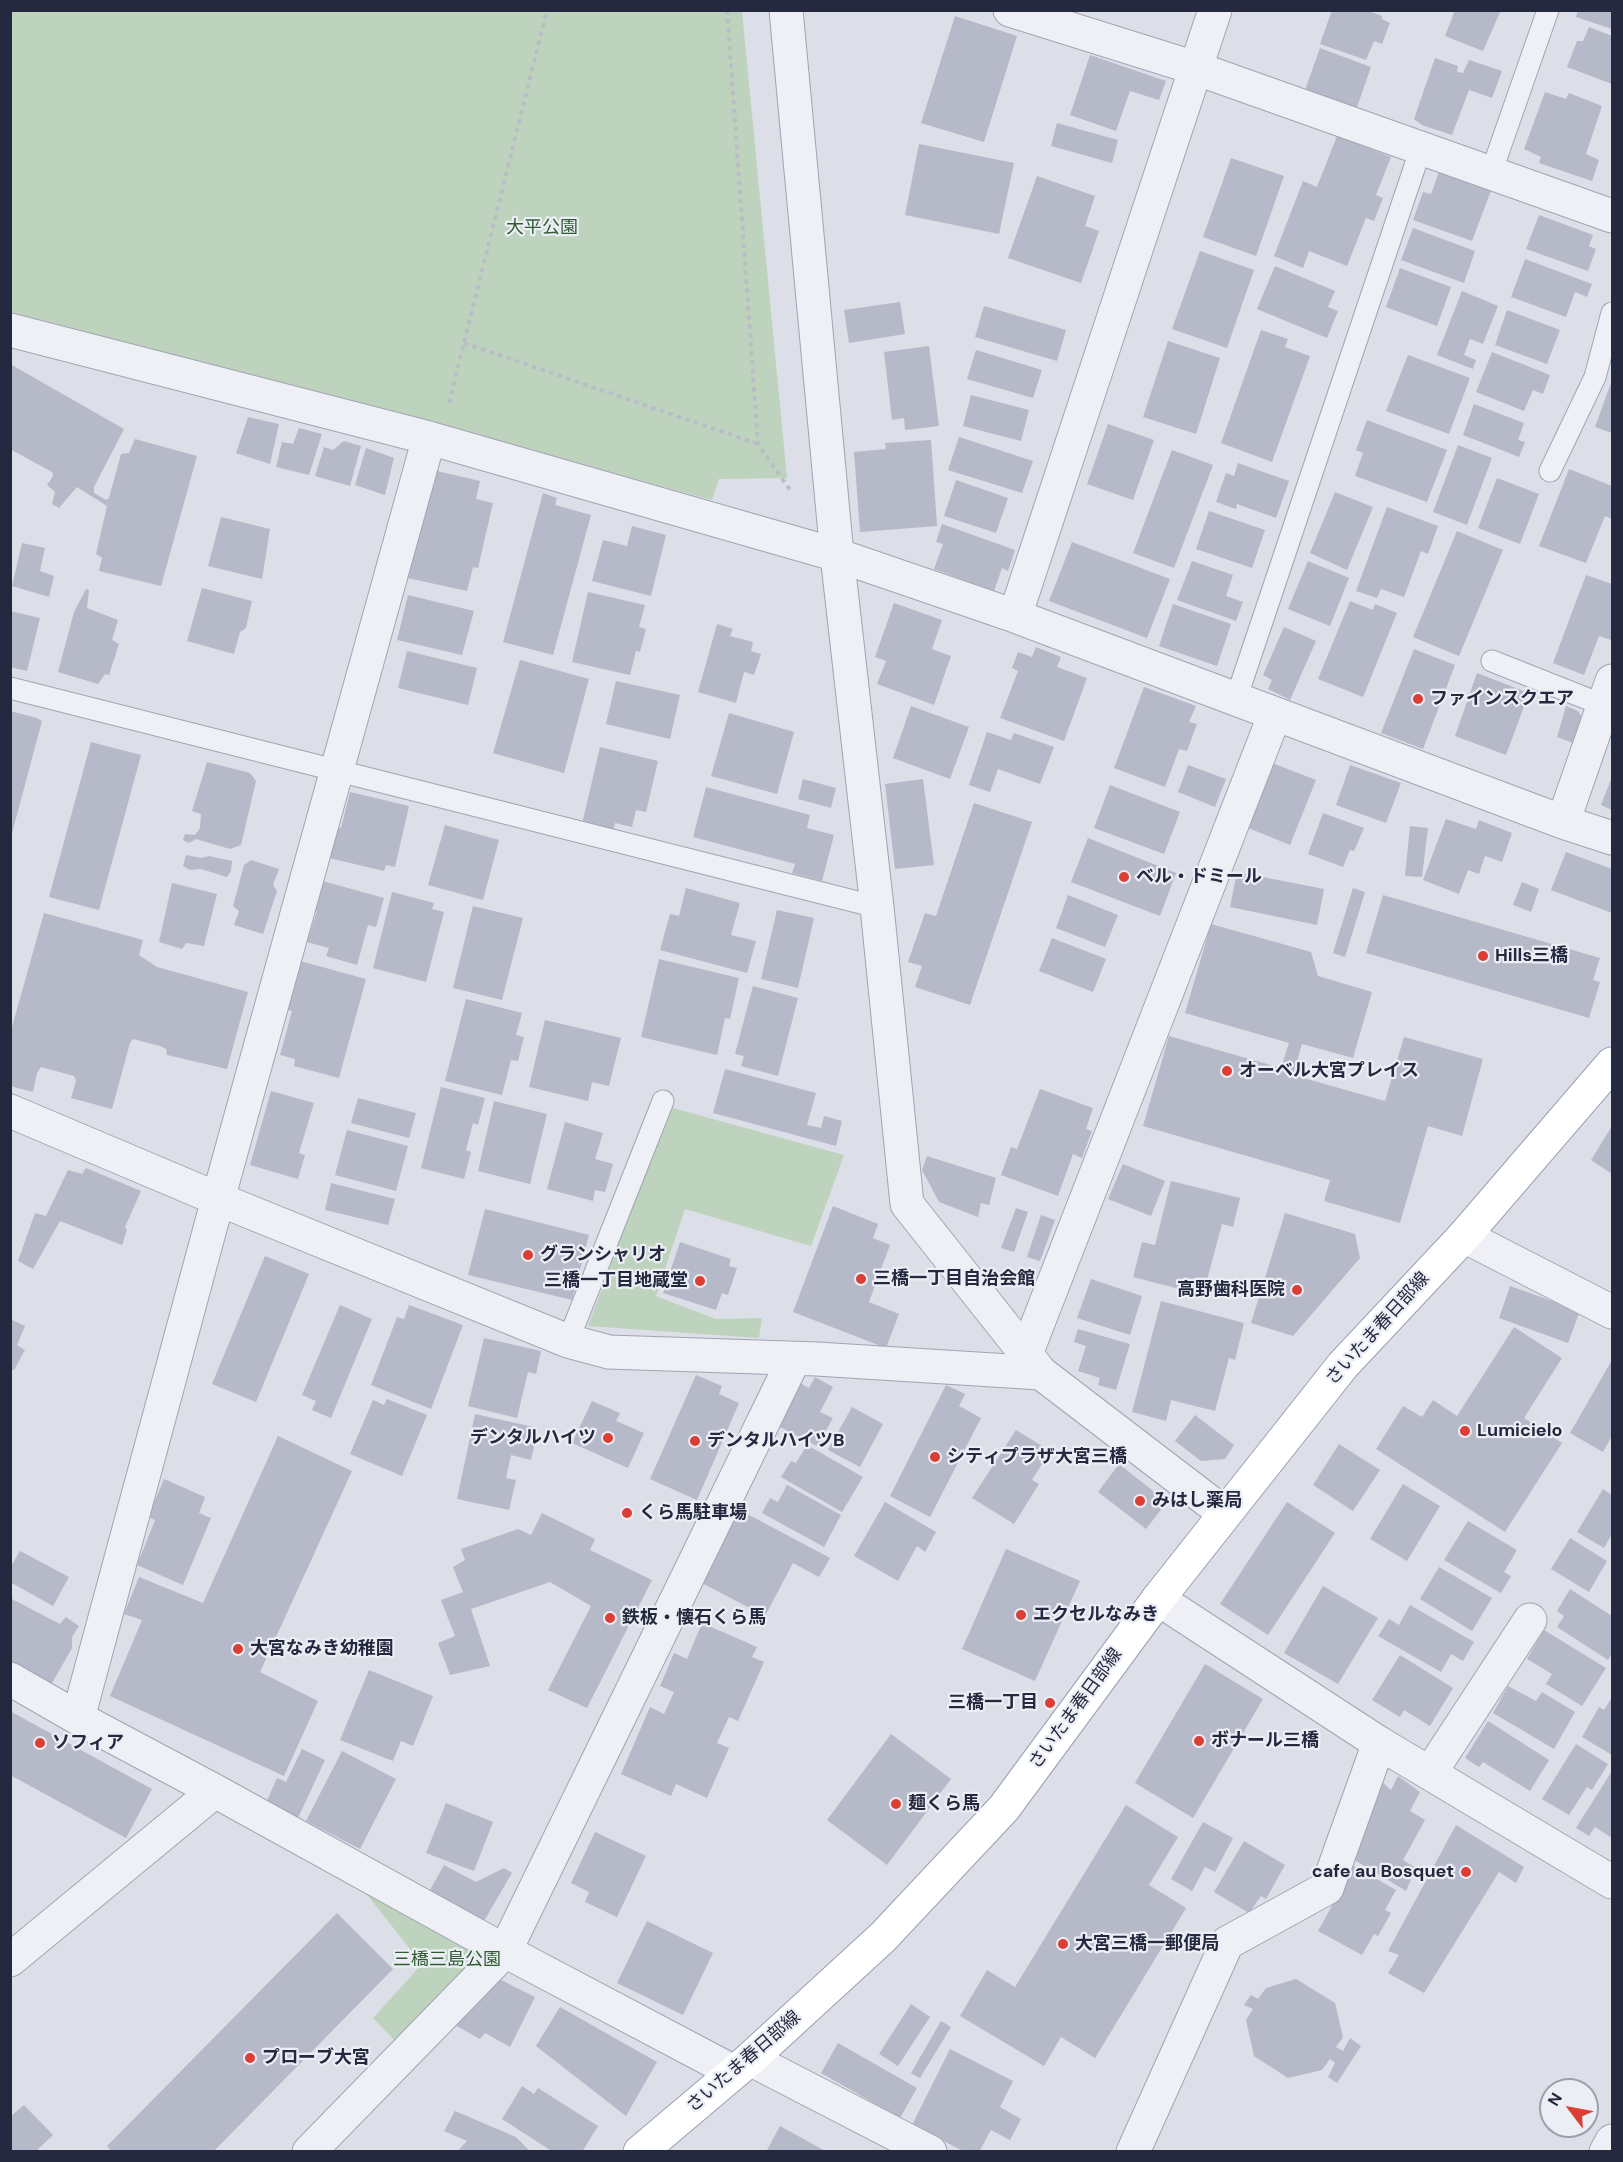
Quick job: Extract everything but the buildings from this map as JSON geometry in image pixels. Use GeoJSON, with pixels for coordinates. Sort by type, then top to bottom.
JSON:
{"type":"FeatureCollection","features":[{"type":"Feature","properties":{"kind":"main road","name":"さいたま春日部線"},"geometry":{"type":"LineString","coordinates":[[640,2151],[742,2065],[883,1937],[1004,1808],[1158,1599],[1343,1365],[1464,1236],[1612,1064]]}},
{"type":"Feature","properties":{"kind":"street"},"geometry":{"type":"LineString","coordinates":[[786,10],[837,555],[877,906],[907,1204],[1034,1363],[1224,1513]]}},
{"type":"Feature","properties":{"kind":"street"},"geometry":{"type":"LineString","coordinates":[[1010,10],[1195,68],[1612,216]]}},
{"type":"Feature","properties":{"kind":"street"},"geometry":{"type":"LineString","coordinates":[[1015,616],[1215,10]]}},
{"type":"Feature","properties":{"kind":"street"},"geometry":{"type":"LineString","coordinates":[[10,330],[434,440],[837,555],[1015,616],[1563,822],[1612,838]]}},
{"type":"Feature","properties":{"kind":"street"},"geometry":{"type":"LineString","coordinates":[[78,1718],[337,770],[434,440]]}},
{"type":"Feature","properties":{"kind":"street"},"geometry":{"type":"LineString","coordinates":[[1563,822],[1608,693]]}},
{"type":"Feature","properties":{"kind":"street"},"geometry":{"type":"LineString","coordinates":[[1034,1363],[1275,714]]}},
{"type":"Feature","properties":{"kind":"street"},"geometry":{"type":"LineString","coordinates":[[10,1111],[568,1341],[609,1352],[794,1359],[1034,1363]]}},
{"type":"Feature","properties":{"kind":"street"},"geometry":{"type":"LineString","coordinates":[[1464,1236],[1612,1312]]}},
{"type":"Feature","properties":{"kind":"street"},"geometry":{"type":"LineString","coordinates":[[309,2151],[505,1951],[794,1359]]}},
{"type":"Feature","properties":{"kind":"street"},"geometry":{"type":"LineString","coordinates":[[1158,1599],[1379,1743],[1611,1877]]}},
{"type":"Feature","properties":{"kind":"street"},"geometry":{"type":"LineString","coordinates":[[1430,1773],[1530,1620]]}},
{"type":"Feature","properties":{"kind":"street"},"geometry":{"type":"LineString","coordinates":[[10,1679],[505,1951],[742,2065],[930,2151]]}},
{"type":"Feature","properties":{"kind":"street"},"geometry":{"type":"LineString","coordinates":[[1133,2151],[1227,1943],[1327,1888],[1379,1743]]}},
{"type":"Feature","properties":{"kind":"street"},"geometry":{"type":"LineString","coordinates":[[10,1960],[215,1791]]}},
{"type":"Feature","properties":{"kind":"street"},"geometry":{"type":"LineString","coordinates":[[1606,2151],[1612,2141]]}},
{"type":"Feature","properties":{"kind":"lane"},"geometry":{"type":"LineString","coordinates":[[1491,173],[1548,10]]}},
{"type":"Feature","properties":{"kind":"lane"},"geometry":{"type":"LineString","coordinates":[[1236,699],[1421,148]]}},
{"type":"Feature","properties":{"kind":"lane"},"geometry":{"type":"LineString","coordinates":[[1550,471],[1595,377],[1612,313]]}},
{"type":"Feature","properties":{"kind":"lane"},"geometry":{"type":"LineString","coordinates":[[1492,661],[1608,693]]}},
{"type":"Feature","properties":{"kind":"lane"},"geometry":{"type":"LineString","coordinates":[[10,688],[877,906]]}},
{"type":"Feature","properties":{"kind":"lane"},"geometry":{"type":"LineString","coordinates":[[568,1341],[663,1101]]}},
{"type":"Feature","properties":{"kind":"path"},"geometry":{"type":"LineString","coordinates":[[434,440],[464,344],[547,10]]}},
{"type":"Feature","properties":{"kind":"path"},"geometry":{"type":"LineString","coordinates":[[464,344],[758,444],[727,10]]}},
{"type":"Feature","properties":{"kind":"green space","name":"大平公園"},"geometry":{"type":"Polygon","coordinates":[[[10,11],[742,11],[787,478],[719,479],[712,500],[11,312],[10,11]]]}},
{"type":"Feature","properties":{"kind":"green space"},"geometry":{"type":"Polygon","coordinates":[[[669,1107],[844,1155],[811,1246],[685,1209],[656,1296],[716,1319],[762,1318],[759,1338],[588,1326],[669,1107]]]}},
{"type":"Feature","properties":{"kind":"green space","name":"三橋三島公園"},"geometry":{"type":"Polygon","coordinates":[[[356,1881],[485,1954],[399,2045],[373,2018],[422,1964],[356,1881]]]}},
{"type":"Feature","properties":{"kind":"place","name":"ファインスクエア"},"geometry":{"type":"Point","coordinates":[1418,699]}},
{"type":"Feature","properties":{"kind":"place","name":"ベル・ドミール"},"geometry":{"type":"Point","coordinates":[1124,877]}},
{"type":"Feature","properties":{"kind":"place","name":"Hills三橋"},"geometry":{"type":"Point","coordinates":[1483,956]}},
{"type":"Feature","properties":{"kind":"place","name":"オーベル大宮プレイス"},"geometry":{"type":"Point","coordinates":[1227,1071]}},
{"type":"Feature","properties":{"kind":"place","name":"グランシャリオ"},"geometry":{"type":"Point","coordinates":[528,1255]}},
{"type":"Feature","properties":{"kind":"place","name":"三橋一丁目自治会館"},"geometry":{"type":"Point","coordinates":[861,1279]}},
{"type":"Feature","properties":{"kind":"place","name":"三橋一丁目地蔵堂"},"geometry":{"type":"Point","coordinates":[700,1281]}},
{"type":"Feature","properties":{"kind":"place","name":"高野歯科医院"},"geometry":{"type":"Point","coordinates":[1297,1290]}},
{"type":"Feature","properties":{"kind":"place","name":"Lumicielo"},"geometry":{"type":"Point","coordinates":[1465,1431]}},
{"type":"Feature","properties":{"kind":"place","name":"デンタルハイツ"},"geometry":{"type":"Point","coordinates":[608,1438]}},
{"type":"Feature","properties":{"kind":"place","name":"デンタルハイツB"},"geometry":{"type":"Point","coordinates":[695,1441]}},
{"type":"Feature","properties":{"kind":"place","name":"シティプラザ大宮三橋"},"geometry":{"type":"Point","coordinates":[935,1457]}},
{"type":"Feature","properties":{"kind":"place","name":"みはし薬局"},"geometry":{"type":"Point","coordinates":[1140,1501]}},
{"type":"Feature","properties":{"kind":"place","name":"くら馬駐車場"},"geometry":{"type":"Point","coordinates":[627,1513]}},
{"type":"Feature","properties":{"kind":"place","name":"エクセルなみき"},"geometry":{"type":"Point","coordinates":[1021,1615]}},
{"type":"Feature","properties":{"kind":"place","name":"鉄板・懐石くら馬"},"geometry":{"type":"Point","coordinates":[610,1618]}},
{"type":"Feature","properties":{"kind":"place","name":"大宮なみき幼稚園"},"geometry":{"type":"Point","coordinates":[238,1649]}},
{"type":"Feature","properties":{"kind":"place","name":"三橋一丁目"},"geometry":{"type":"Point","coordinates":[1050,1703]}},
{"type":"Feature","properties":{"kind":"place","name":"ボナール三橋"},"geometry":{"type":"Point","coordinates":[1199,1741]}},
{"type":"Feature","properties":{"kind":"place","name":"ソフィア"},"geometry":{"type":"Point","coordinates":[40,1743]}},
{"type":"Feature","properties":{"kind":"place","name":"麺くら馬"},"geometry":{"type":"Point","coordinates":[896,1804]}},
{"type":"Feature","properties":{"kind":"place","name":"cafe au Bosquet"},"geometry":{"type":"Point","coordinates":[1466,1872]}},
{"type":"Feature","properties":{"kind":"place","name":"大宮三橋一郵便局"},"geometry":{"type":"Point","coordinates":[1063,1944]}},
{"type":"Feature","properties":{"kind":"place","name":"プローブ大宮"},"geometry":{"type":"Point","coordinates":[250,2058]}}]}
